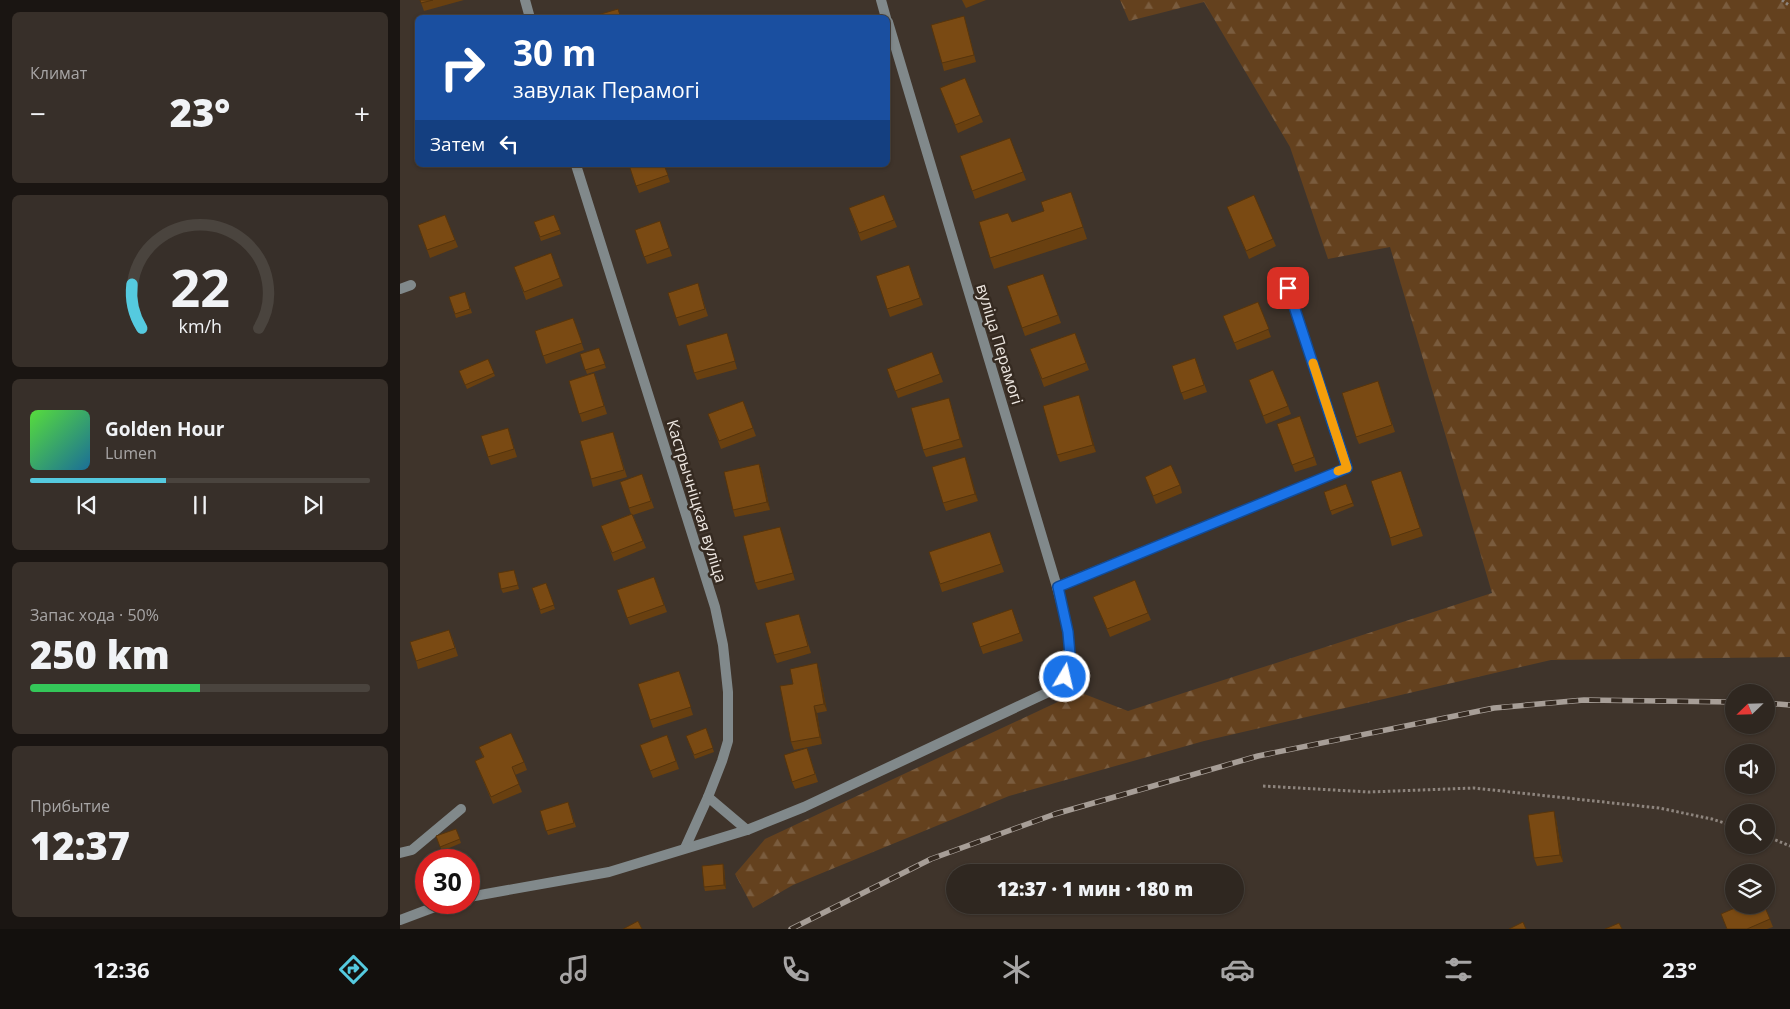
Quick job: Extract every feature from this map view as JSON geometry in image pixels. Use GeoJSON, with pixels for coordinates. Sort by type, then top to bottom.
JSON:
{"type":"FeatureCollection","features":[{"type":"Feature","properties":{"kind":"street"},"geometry":{"type":"LineString","coordinates":[[525,0],[529,15]]}},
{"type":"Feature","properties":{"kind":"street"},"geometry":{"type":"LineString","coordinates":[[881,0],[885,15]]}},
{"type":"Feature","properties":{"kind":"street","name":"вуліца Перамогі"},"geometry":{"type":"LineString","coordinates":[[747,830],[804,807],[1055,690],[1065,677],[1070,655],[1068,632],[1058,587],[890,29]]}},
{"type":"Feature","properties":{"kind":"street","name":"Кастрычніцкая вуліца"},"geometry":{"type":"LineString","coordinates":[[577,167],[715,607],[724,645],[728,692],[728,741],[708,797],[685,848]]}},
{"type":"Feature","properties":{"kind":"street"},"geometry":{"type":"LineString","coordinates":[[400,289],[411,285]]}},
{"type":"Feature","properties":{"kind":"street"},"geometry":{"type":"LineString","coordinates":[[1058,587],[1347,468],[1288,288]]}},
{"type":"Feature","properties":{"kind":"street"},"geometry":{"type":"LineString","coordinates":[[708,797],[747,830]]}},
{"type":"Feature","properties":{"kind":"street"},"geometry":{"type":"LineString","coordinates":[[400,853],[412,850],[461,809]]}},
{"type":"Feature","properties":{"kind":"street"},"geometry":{"type":"LineString","coordinates":[[480,895],[608,872],[747,830]]}},
{"type":"Feature","properties":{"kind":"street"},"geometry":{"type":"LineString","coordinates":[[400,920],[416,914]]}},
{"type":"Feature","properties":{"kind":"path"},"geometry":{"type":"LineString","coordinates":[[1782,0],[1790,6]]}},
{"type":"Feature","properties":{"kind":"path"},"geometry":{"type":"LineString","coordinates":[[1263,786],[1369,792],[1474,788],[1660,808],[1725,823]]}},
{"type":"Feature","properties":{"kind":"path"},"geometry":{"type":"LineString","coordinates":[[1775,840],[1790,846]]}},
{"type":"Feature","properties":{"kind":"green space"},"geometry":{"type":"Polygon","coordinates":[[[1120,0],[1790,0],[1790,657],[1551,660],[1204,741],[1009,796],[793,885],[753,908],[735,874],[765,839],[1079,692],[1128,711],[1492,593],[1390,247],[1328,259],[1290,147],[1204,2],[1129,21],[1120,0]]]}},
{"type":"Feature","properties":{"kind":"building"},"geometry":{"type":"Polygon","coordinates":[[[420,0],[433,0],[421,3],[420,0]]]}},
{"type":"Feature","properties":{"kind":"building"},"geometry":{"type":"Polygon","coordinates":[[[618,9],[620,15],[597,15],[618,9]]]}},
{"type":"Feature","properties":{"kind":"building"},"geometry":{"type":"Polygon","coordinates":[[[964,16],[974,55],[942,63],[931,25],[964,16]]]}},
{"type":"Feature","properties":{"kind":"building"},"geometry":{"type":"Polygon","coordinates":[[[965,78],[980,115],[955,125],[940,88],[965,78]]]}},
{"type":"Feature","properties":{"kind":"building"},"geometry":{"type":"Polygon","coordinates":[[[1010,138],[1023,172],[972,191],[960,156],[1010,138]]]}},
{"type":"Feature","properties":{"kind":"building"},"geometry":{"type":"Polygon","coordinates":[[[630,167],[665,167],[668,175],[636,186],[630,167]]]}},
{"type":"Feature","properties":{"kind":"building"},"geometry":{"type":"Polygon","coordinates":[[[1071,192],[1083,227],[990,258],[979,222],[1008,213],[1012,222],[1044,211],[1041,202],[1071,192]]]}},
{"type":"Feature","properties":{"kind":"building"},"geometry":{"type":"Polygon","coordinates":[[[884,195],[894,220],[859,233],[849,208],[884,195]]]}},
{"type":"Feature","properties":{"kind":"building"},"geometry":{"type":"Polygon","coordinates":[[[1254,195],[1273,239],[1246,251],[1227,207],[1254,195]]]}},
{"type":"Feature","properties":{"kind":"building"},"geometry":{"type":"Polygon","coordinates":[[[445,215],[455,240],[427,250],[418,225],[445,215]]]}},
{"type":"Feature","properties":{"kind":"building"},"geometry":{"type":"Polygon","coordinates":[[[554,215],[560,230],[540,237],[534,222],[554,215]]]}},
{"type":"Feature","properties":{"kind":"building"},"geometry":{"type":"Polygon","coordinates":[[[660,221],[669,248],[644,257],[635,230],[660,221]]]}},
{"type":"Feature","properties":{"kind":"building"},"geometry":{"type":"Polygon","coordinates":[[[551,253],[560,278],[524,292],[514,267],[551,253]]]}},
{"type":"Feature","properties":{"kind":"building"},"geometry":{"type":"Polygon","coordinates":[[[909,265],[920,298],[887,309],[876,276],[909,265]]]}},
{"type":"Feature","properties":{"kind":"building"},"geometry":{"type":"Polygon","coordinates":[[[1043,274],[1058,315],[1022,328],[1007,286],[1043,274]]]}},
{"type":"Feature","properties":{"kind":"building"},"geometry":{"type":"Polygon","coordinates":[[[698,283],[705,309],[676,318],[668,293],[698,283]]]}},
{"type":"Feature","properties":{"kind":"building"},"geometry":{"type":"Polygon","coordinates":[[[465,292],[470,309],[455,314],[449,297],[465,292]]]}},
{"type":"Feature","properties":{"kind":"building"},"geometry":{"type":"Polygon","coordinates":[[[1258,302],[1269,329],[1234,343],[1223,316],[1258,302]]]}},
{"type":"Feature","properties":{"kind":"building"},"geometry":{"type":"Polygon","coordinates":[[[573,318],[582,343],[543,356],[535,331],[573,318]]]}},
{"type":"Feature","properties":{"kind":"building"},"geometry":{"type":"Polygon","coordinates":[[[727,333],[735,361],[694,373],[686,345],[727,333]]]}},
{"type":"Feature","properties":{"kind":"building"},"geometry":{"type":"Polygon","coordinates":[[[1075,333],[1086,363],[1042,379],[1030,349],[1075,333]]]}},
{"type":"Feature","properties":{"kind":"building"},"geometry":{"type":"Polygon","coordinates":[[[599,348],[605,364],[585,370],[580,354],[599,348]]]}},
{"type":"Feature","properties":{"kind":"building"},"geometry":{"type":"Polygon","coordinates":[[[932,352],[940,374],[895,391],[887,369],[932,352]]]}},
{"type":"Feature","properties":{"kind":"building"},"geometry":{"type":"Polygon","coordinates":[[[1195,358],[1204,385],[1181,393],[1172,366],[1195,358]]]}},
{"type":"Feature","properties":{"kind":"building"},"geometry":{"type":"Polygon","coordinates":[[[488,359],[494,373],[465,385],[459,371],[488,359]]]}},
{"type":"Feature","properties":{"kind":"building"},"geometry":{"type":"Polygon","coordinates":[[[1273,370],[1288,406],[1263,416],[1249,380],[1273,370]]]}},
{"type":"Feature","properties":{"kind":"building"},"geometry":{"type":"Polygon","coordinates":[[[594,373],[604,406],[579,414],[569,381],[594,373]]]}},
{"type":"Feature","properties":{"kind":"building"},"geometry":{"type":"Polygon","coordinates":[[[1378,381],[1392,425],[1356,437],[1342,393],[1378,381]]]}},
{"type":"Feature","properties":{"kind":"building"},"geometry":{"type":"Polygon","coordinates":[[[1079,395],[1093,445],[1057,455],[1043,406],[1079,395]]]}},
{"type":"Feature","properties":{"kind":"building"},"geometry":{"type":"Polygon","coordinates":[[[949,398],[960,439],[923,450],[911,408],[949,398]]]}},
{"type":"Feature","properties":{"kind":"building"},"geometry":{"type":"Polygon","coordinates":[[[743,401],[753,428],[719,441],[708,414],[743,401]]]}},
{"type":"Feature","properties":{"kind":"building"},"geometry":{"type":"Polygon","coordinates":[[[1300,416],[1314,457],[1292,465],[1277,424],[1300,416]]]}},
{"type":"Feature","properties":{"kind":"building"},"geometry":{"type":"Polygon","coordinates":[[[508,428],[514,449],[488,457],[481,436],[508,428]]]}},
{"type":"Feature","properties":{"kind":"building"},"geometry":{"type":"Polygon","coordinates":[[[613,432],[624,470],[591,479],[580,441],[613,432]]]}},
{"type":"Feature","properties":{"kind":"building"},"geometry":{"type":"Polygon","coordinates":[[[965,457],[975,494],[943,503],[932,467],[965,457]]]}},
{"type":"Feature","properties":{"kind":"building"},"geometry":{"type":"Polygon","coordinates":[[[759,464],[767,502],[733,510],[724,472],[759,464]]]}},
{"type":"Feature","properties":{"kind":"building"},"geometry":{"type":"Polygon","coordinates":[[[1171,465],[1180,485],[1153,496],[1145,477],[1171,465]]]}},
{"type":"Feature","properties":{"kind":"building"},"geometry":{"type":"Polygon","coordinates":[[[1401,471],[1420,528],[1390,538],[1371,481],[1401,471]]]}},
{"type":"Feature","properties":{"kind":"building"},"geometry":{"type":"Polygon","coordinates":[[[642,474],[651,501],[629,508],[620,482],[642,474]]]}},
{"type":"Feature","properties":{"kind":"building"},"geometry":{"type":"Polygon","coordinates":[[[1346,484],[1353,503],[1330,511],[1324,492],[1346,484]]]}},
{"type":"Feature","properties":{"kind":"building"},"geometry":{"type":"Polygon","coordinates":[[[632,514],[643,541],[612,553],[601,526],[632,514]]]}},
{"type":"Feature","properties":{"kind":"building"},"geometry":{"type":"Polygon","coordinates":[[[780,527],[793,573],[755,583],[743,536],[780,527]]]}},
{"type":"Feature","properties":{"kind":"building"},"geometry":{"type":"Polygon","coordinates":[[[990,532],[1001,564],[940,584],[929,552],[990,532]]]}},
{"type":"Feature","properties":{"kind":"building"},"geometry":{"type":"Polygon","coordinates":[[[514,570],[518,585],[501,589],[498,573],[514,570]]]}},
{"type":"Feature","properties":{"kind":"building"},"geometry":{"type":"Polygon","coordinates":[[[654,577],[664,605],[627,618],[617,590],[654,577]]]}},
{"type":"Feature","properties":{"kind":"building"},"geometry":{"type":"Polygon","coordinates":[[[1135,580],[1148,613],[1107,629],[1093,597],[1135,580]]]}},
{"type":"Feature","properties":{"kind":"building"},"geometry":{"type":"Polygon","coordinates":[[[546,583],[554,605],[540,610],[532,588],[546,583]]]}},
{"type":"Feature","properties":{"kind":"building"},"geometry":{"type":"Polygon","coordinates":[[[1012,609],[1020,633],[980,647],[972,623],[1012,609]]]}},
{"type":"Feature","properties":{"kind":"building"},"geometry":{"type":"Polygon","coordinates":[[[799,614],[808,646],[774,655],[765,623],[799,614]]]}},
{"type":"Feature","properties":{"kind":"building"},"geometry":{"type":"Polygon","coordinates":[[[449,630],[455,648],[416,661],[410,642],[449,630]]]}},
{"type":"Feature","properties":{"kind":"building"},"geometry":{"type":"Polygon","coordinates":[[[817,663],[824,704],[814,706],[820,737],[791,742],[780,686],[793,684],[790,669],[817,663]]]}},
{"type":"Feature","properties":{"kind":"building"},"geometry":{"type":"Polygon","coordinates":[[[679,671],[691,707],[650,720],[638,684],[679,671]]]}},
{"type":"Feature","properties":{"kind":"building"},"geometry":{"type":"Polygon","coordinates":[[[706,728],[713,748],[694,755],[686,736],[706,728]]]}},
{"type":"Feature","properties":{"kind":"building"},"geometry":{"type":"Polygon","coordinates":[[[511,733],[524,762],[512,767],[519,784],[491,797],[475,761],[484,757],[479,747],[511,733]]]}},
{"type":"Feature","properties":{"kind":"building"},"geometry":{"type":"Polygon","coordinates":[[[667,735],[676,761],[650,771],[640,745],[667,735]]]}},
{"type":"Feature","properties":{"kind":"building"},"geometry":{"type":"Polygon","coordinates":[[[807,748],[815,774],[792,782],[784,755],[807,748]]]}},
{"type":"Feature","properties":{"kind":"building"},"geometry":{"type":"Polygon","coordinates":[[[568,802],[574,823],[546,831],[540,811],[568,802]]]}},
{"type":"Feature","properties":{"kind":"building"},"geometry":{"type":"Polygon","coordinates":[[[1554,811],[1560,855],[1534,858],[1528,815],[1554,811]]]}},
{"type":"Feature","properties":{"kind":"building"},"geometry":{"type":"Polygon","coordinates":[[[456,829],[460,839],[440,847],[436,836],[456,829]]]}},
{"type":"Feature","properties":{"kind":"building"},"geometry":{"type":"Polygon","coordinates":[[[723,864],[724,885],[704,887],[702,866],[723,864]]]}},
{"type":"Feature","properties":{"kind":"building"},"geometry":{"type":"Polygon","coordinates":[[[1725,912],[1725,914],[1768,914],[1770,919],[1747,929],[1727,929],[1721,914],[1725,912]]]}},
{"type":"Feature","properties":{"kind":"building"},"geometry":{"type":"Polygon","coordinates":[[[638,921],[642,929],[623,929],[638,921]]]}},
{"type":"Feature","properties":{"kind":"building"},"geometry":{"type":"Polygon","coordinates":[[[1523,922],[1526,929],[1509,929],[1523,922]]]}},
{"type":"Feature","properties":{"kind":"building"},"geometry":{"type":"Polygon","coordinates":[[[1619,923],[1622,929],[1605,929],[1619,923]]]}},
{"type":"Feature","properties":{"kind":"railway"},"geometry":{"type":"LineString","coordinates":[[791,929],[931,859],[1055,814],[1258,756],[1494,708],[1584,700],[1725,702]]}},
{"type":"Feature","properties":{"kind":"railway"},"geometry":{"type":"LineString","coordinates":[[1775,704],[1790,705]]}},
{"type":"Feature","properties":{"kind":"slow traffic"},"geometry":{"type":"LineString","coordinates":[[1313,363],[1347,468],[1338,471]]}},
{"type":"Feature","properties":{"kind":"route"},"geometry":{"type":"LineString","coordinates":[[1065,677],[1070,655],[1068,632],[1058,587],[1347,468],[1288,288]]}}]}
